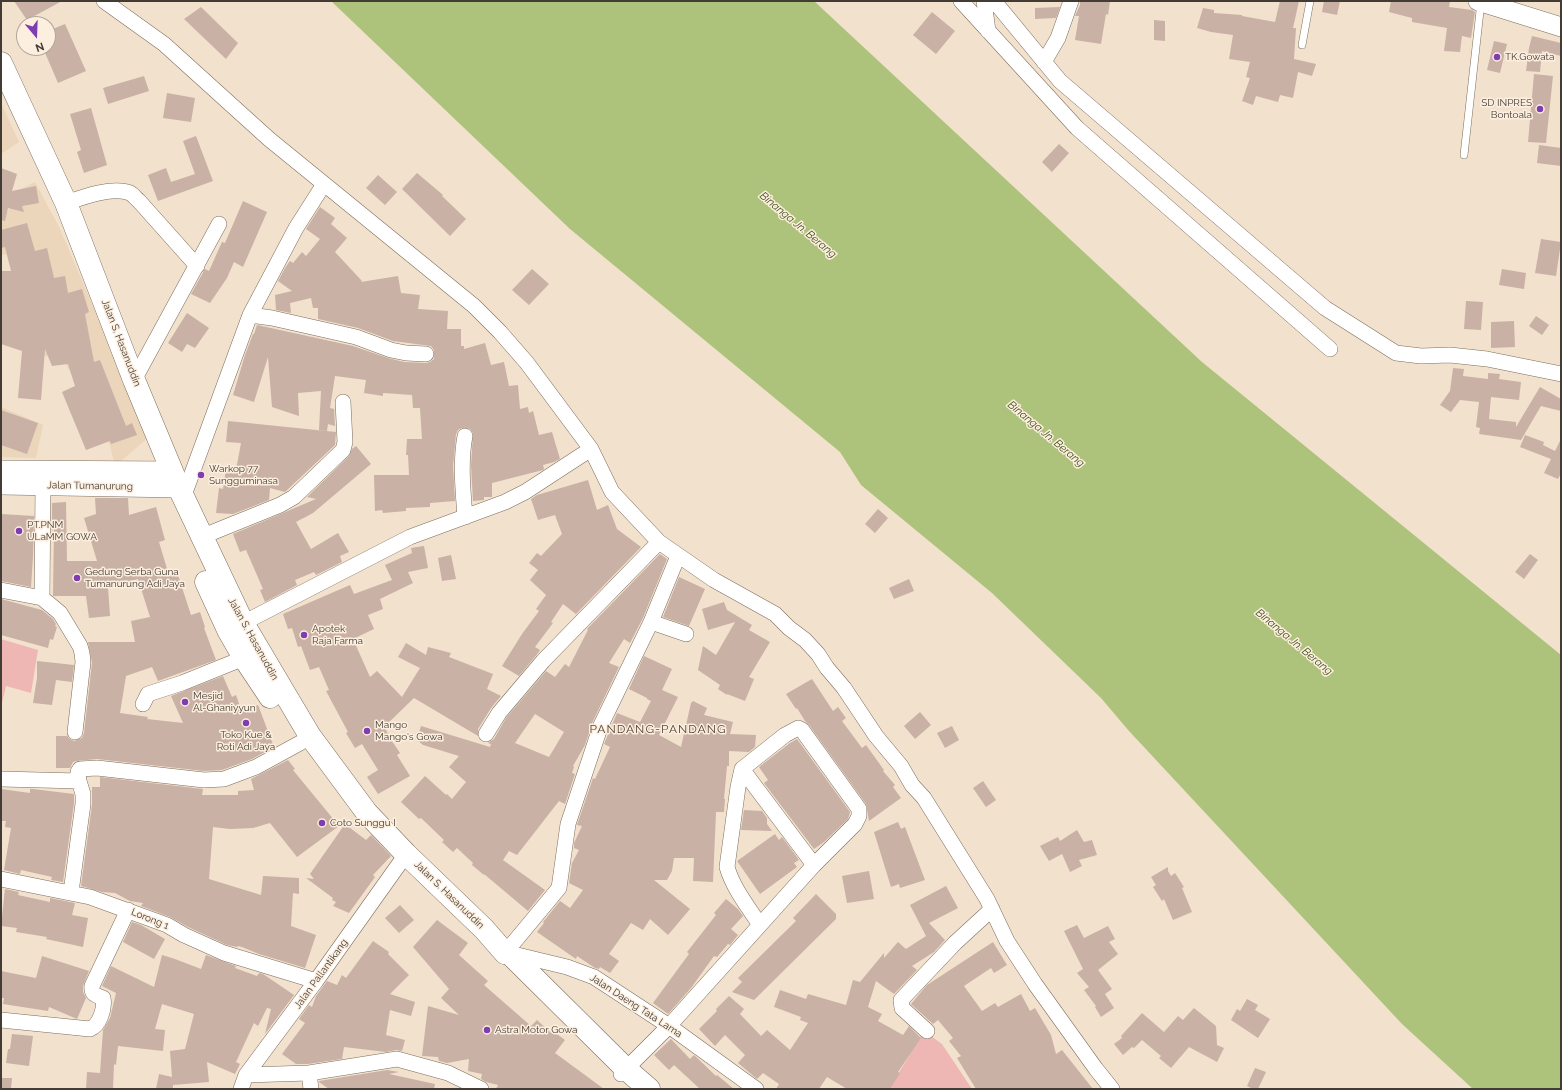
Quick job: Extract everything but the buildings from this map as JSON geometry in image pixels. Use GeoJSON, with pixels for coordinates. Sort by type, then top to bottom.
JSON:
{"type":"FeatureCollection","features":[{"type":"Feature","properties":{"kind":"highway","name":"Jalan S. Hasanuddin"},"geometry":{"type":"LineString","coordinates":[[1,63],[66,203],[173,483],[187,540],[228,630],[244,658],[300,742],[359,821],[402,860],[484,929],[506,954],[624,1071],[649,1089]]}},
{"type":"Feature","properties":{"kind":"highway","name":"Jalan S. Hasanuddin"},"geometry":{"type":"LineString","coordinates":[[1,80],[59,206],[173,483],[202,537],[242,623],[310,736],[367,813],[452,903]]}},
{"type":"Feature","properties":{"kind":"highway","name":"Jalan S. Hasanuddin"},"geometry":{"type":"LineString","coordinates":[[624,1071],[637,1089]]}},
{"type":"Feature","properties":{"kind":"street"},"geometry":{"type":"LineString","coordinates":[[104,1],[164,44],[269,139],[474,306],[495,327],[526,363],[591,449],[612,492],[659,542],[714,580],[775,614],[789,628],[805,640],[818,654],[827,668],[848,692],[876,736],[901,766],[912,785],[924,798],[992,909],[1007,941],[1035,984],[1112,1089]]}},
{"type":"Feature","properties":{"kind":"street"},"geometry":{"type":"LineString","coordinates":[[961,1],[1077,128],[1330,349]]}},
{"type":"Feature","properties":{"kind":"street"},"geometry":{"type":"LineString","coordinates":[[984,1],[988,31]]}},
{"type":"Feature","properties":{"kind":"street"},"geometry":{"type":"LineString","coordinates":[[994,1],[1060,82],[1325,308],[1396,353],[1421,356],[1450,355],[1487,359],[1561,374]]}},
{"type":"Feature","properties":{"kind":"street"},"geometry":{"type":"LineString","coordinates":[[1044,62],[1058,38],[1071,1]]}},
{"type":"Feature","properties":{"kind":"street"},"geometry":{"type":"LineString","coordinates":[[1480,1],[1502,4],[1561,27]]}},
{"type":"Feature","properties":{"kind":"street"},"geometry":{"type":"LineString","coordinates":[[173,483],[250,315],[296,228],[324,184]]}},
{"type":"Feature","properties":{"kind":"street"},"geometry":{"type":"LineString","coordinates":[[66,203],[84,197],[113,191],[130,193],[139,201],[197,266]]}},
{"type":"Feature","properties":{"kind":"street"},"geometry":{"type":"LineString","coordinates":[[134,380],[219,224]]}},
{"type":"Feature","properties":{"kind":"street"},"geometry":{"type":"LineString","coordinates":[[250,315],[272,318],[356,337],[391,350],[406,353],[426,354]]}},
{"type":"Feature","properties":{"kind":"street"},"geometry":{"type":"LineString","coordinates":[[202,537],[280,505],[294,497],[310,482],[343,450],[345,442],[343,402]]}},
{"type":"Feature","properties":{"kind":"street"},"geometry":{"type":"LineString","coordinates":[[465,436],[462,451],[461,470],[465,518]]}},
{"type":"Feature","properties":{"kind":"street"},"geometry":{"type":"LineString","coordinates":[[242,623],[410,537],[505,502],[525,492],[591,449]]}},
{"type":"Feature","properties":{"kind":"street","name":"Jalan Tumanurung"},"geometry":{"type":"LineString","coordinates":[[1,470],[173,483]]}},
{"type":"Feature","properties":{"kind":"street","name":"Jalan Tumanurung"},"geometry":{"type":"LineString","coordinates":[[1,485],[173,483]]}},
{"type":"Feature","properties":{"kind":"street"},"geometry":{"type":"LineString","coordinates":[[42,598],[43,485]]}},
{"type":"Feature","properties":{"kind":"street"},"geometry":{"type":"LineString","coordinates":[[486,734],[499,713],[543,662],[659,542]]}},
{"type":"Feature","properties":{"kind":"street"},"geometry":{"type":"LineString","coordinates":[[506,954],[559,888],[568,824],[601,725],[651,622],[678,556]]}},
{"type":"Feature","properties":{"kind":"street"},"geometry":{"type":"LineString","coordinates":[[1,590],[42,598],[60,613],[80,646],[83,662],[75,732]]}},
{"type":"Feature","properties":{"kind":"street"},"geometry":{"type":"LineString","coordinates":[[651,622],[686,634]]}},
{"type":"Feature","properties":{"kind":"street"},"geometry":{"type":"LineString","coordinates":[[143,704],[148,694],[182,683],[244,658]]}},
{"type":"Feature","properties":{"kind":"street"},"geometry":{"type":"LineString","coordinates":[[624,1071],[669,1026],[814,866],[855,824],[859,816],[859,809],[802,730],[798,728],[791,731],[742,770],[738,787],[727,867],[734,885],[760,925]]}},
{"type":"Feature","properties":{"kind":"street"},"geometry":{"type":"LineString","coordinates":[[71,892],[83,804],[83,794],[78,772],[80,769],[97,768],[204,780],[224,780],[256,767],[300,742]]}},
{"type":"Feature","properties":{"kind":"street"},"geometry":{"type":"LineString","coordinates":[[742,770],[814,866]]}},
{"type":"Feature","properties":{"kind":"street"},"geometry":{"type":"LineString","coordinates":[[1,779],[79,781]]}},
{"type":"Feature","properties":{"kind":"street","name":"Jalan Pallantikang"},"geometry":{"type":"LineString","coordinates":[[243,1082],[402,860]]}},
{"type":"Feature","properties":{"kind":"street","name":"Lorong 1"},"geometry":{"type":"LineString","coordinates":[[1,880],[90,896],[167,924],[184,935],[224,953],[316,981]]}},
{"type":"Feature","properties":{"kind":"street"},"geometry":{"type":"LineString","coordinates":[[927,1030],[902,1008],[900,1000],[955,943],[992,909]]}},
{"type":"Feature","properties":{"kind":"street"},"geometry":{"type":"LineString","coordinates":[[1,1020],[90,1029],[94,1027],[103,1008],[104,1001],[103,998],[94,995],[92,992],[92,986],[128,910]]}},
{"type":"Feature","properties":{"kind":"street","name":"Jalan Daeng Tata Lama"},"geometry":{"type":"LineString","coordinates":[[506,954],[567,967],[594,977],[669,1026],[756,1089]]}},
{"type":"Feature","properties":{"kind":"street"},"geometry":{"type":"LineString","coordinates":[[243,1082],[397,1059],[448,1074],[465,1085],[481,1089]]}},
{"type":"Feature","properties":{"kind":"street"},"geometry":{"type":"LineString","coordinates":[[309,1073],[311,1089]]}},
{"type":"Feature","properties":{"kind":"lane"},"geometry":{"type":"LineString","coordinates":[[1302,45],[1310,1]]}},
{"type":"Feature","properties":{"kind":"lane"},"geometry":{"type":"LineString","coordinates":[[1464,155],[1480,1]]}},
{"type":"Feature","properties":{"kind":"shaded area"},"geometry":{"type":"Polygon","coordinates":[[[1,103],[19,142],[1,154],[1,103]]]}},
{"type":"Feature","properties":{"kind":"shaded area"},"geometry":{"type":"Polygon","coordinates":[[[35,182],[59,227],[149,437],[115,466],[110,445],[63,359],[43,356],[24,252],[1,255],[1,209],[8,211],[15,192],[35,182]]]}},
{"type":"Feature","properties":{"kind":"shaded area"},"geometry":{"type":"Polygon","coordinates":[[[1,407],[43,425],[36,458],[1,457],[1,407]]]}},
{"type":"Feature","properties":{"kind":"shaded area"},"geometry":{"type":"Polygon","coordinates":[[[1,639],[38,650],[31,693],[6,686],[1,707],[1,639]]]}},
{"type":"Feature","properties":{"kind":"shaded area"},"geometry":{"type":"Polygon","coordinates":[[[924,1031],[942,1044],[972,1089],[889,1089],[924,1031]]]}},
{"type":"Feature","properties":{"kind":"water","name":"Binanga Jn. Berang"},"geometry":{"type":"Polygon","coordinates":[[[331,1],[814,1],[1202,362],[1561,655],[1561,1089],[1473,1089],[1402,1024],[1129,731],[1101,698],[992,593],[861,485],[840,452],[570,229],[331,1]]]}},
{"type":"Feature","properties":{"kind":"place","name":"TK.Gowata"},"geometry":{"type":"Point","coordinates":[1497,57]}},
{"type":"Feature","properties":{"kind":"place","name":"SD INPRES Bontoala"},"geometry":{"type":"Point","coordinates":[1540,109]}},
{"type":"Feature","properties":{"kind":"place","name":"Warkop 77 Sungguminasa"},"geometry":{"type":"Point","coordinates":[201,475]}},
{"type":"Feature","properties":{"kind":"place","name":"PT.PNM ULaMM GOWA"},"geometry":{"type":"Point","coordinates":[19,531]}},
{"type":"Feature","properties":{"kind":"place","name":"Gedung Serba Guna Tumanurung Adi Jaya"},"geometry":{"type":"Point","coordinates":[77,578]}},
{"type":"Feature","properties":{"kind":"place","name":"Apotek Raja Farma"},"geometry":{"type":"Point","coordinates":[304,635]}},
{"type":"Feature","properties":{"kind":"place","name":"Mesjid Al-Ghaniyyun"},"geometry":{"type":"Point","coordinates":[185,702]}},
{"type":"Feature","properties":{"kind":"place","name":"Toko Kue & Roti Adi Jaya"},"geometry":{"type":"Point","coordinates":[246,723]}},
{"type":"Feature","properties":{"kind":"place","name":"Mango Mango's Gowa"},"geometry":{"type":"Point","coordinates":[367,731]}},
{"type":"Feature","properties":{"kind":"place","name":"Coto Sunggu I"},"geometry":{"type":"Point","coordinates":[322,823]}},
{"type":"Feature","properties":{"kind":"place","name":"Astra Motor Gowa"},"geometry":{"type":"Point","coordinates":[487,1030]}},
{"type":"Feature","properties":{"kind":"district","name":"PANDANG-PANDANG"},"geometry":{"type":"Point","coordinates":[658,729]}}]}
